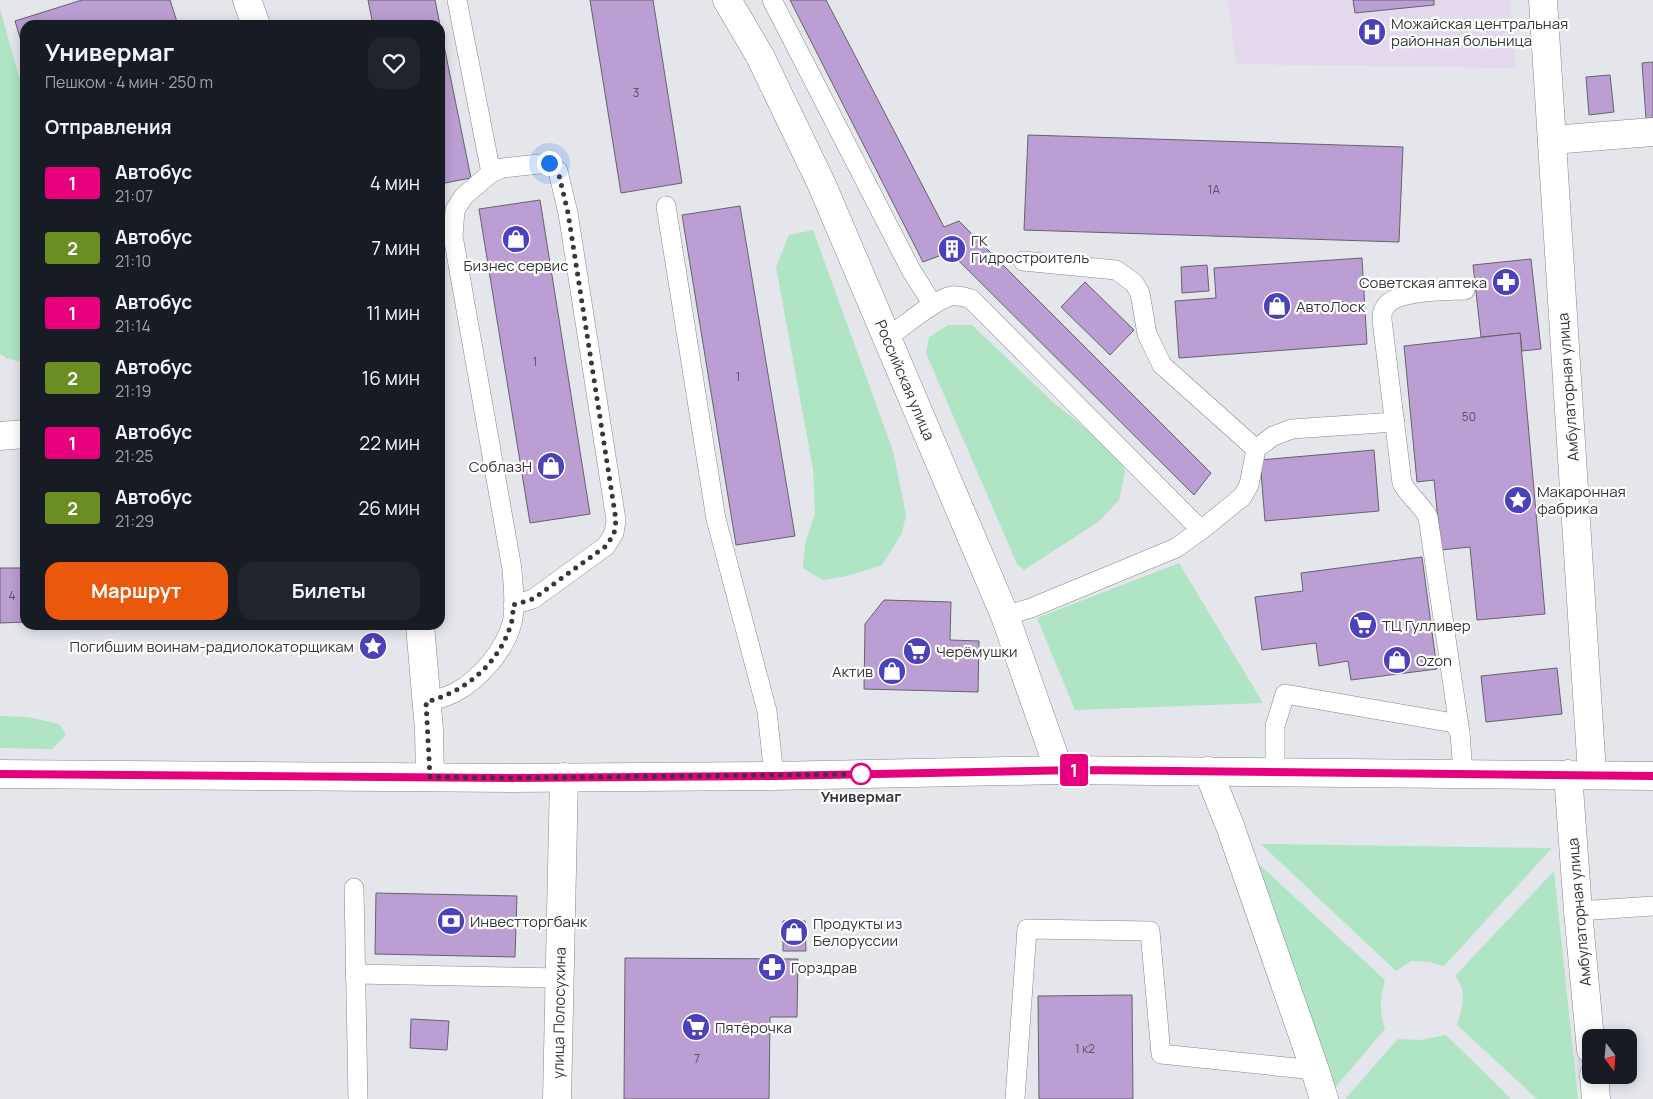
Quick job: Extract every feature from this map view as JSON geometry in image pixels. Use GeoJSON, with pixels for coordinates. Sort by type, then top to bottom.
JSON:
{"type":"FeatureCollection","features":[{"type":"Feature","properties":{"kind":"street"},"geometry":{"type":"LineString","coordinates":[[247,0],[254,20]]}},
{"type":"Feature","properties":{"kind":"street","name":"Российская улица"},"geometry":{"type":"LineString","coordinates":[[727,0],[760,56],[822,185],[1005,616],[1059,770]]}},
{"type":"Feature","properties":{"kind":"street","name":"Амбулаторная улица"},"geometry":{"type":"LineString","coordinates":[[1543,0],[1552,140],[1580,774],[1578,911],[1589,1029]]}},
{"type":"Feature","properties":{"kind":"street"},"geometry":{"type":"LineString","coordinates":[[1552,140],[1653,132]]}},
{"type":"Feature","properties":{"kind":"street"},"geometry":{"type":"LineString","coordinates":[[0,436],[20,434]]}},
{"type":"Feature","properties":{"kind":"street"},"geometry":{"type":"LineString","coordinates":[[420,630],[430,777]]}},
{"type":"Feature","properties":{"kind":"street"},"geometry":{"type":"LineString","coordinates":[[0,774],[564,777],[774,776],[1059,770],[1653,776]]}},
{"type":"Feature","properties":{"kind":"street"},"geometry":{"type":"LineString","coordinates":[[1208,771],[1230,826],[1324,1099]]}},
{"type":"Feature","properties":{"kind":"street","name":"улица Полосухина"},"geometry":{"type":"LineString","coordinates":[[557,1099],[564,777]]}},
{"type":"Feature","properties":{"kind":"street"},"geometry":{"type":"LineString","coordinates":[[1595,1084],[1596,1099]]}},
{"type":"Feature","properties":{"kind":"lane"},"geometry":{"type":"LineString","coordinates":[[457,0],[491,173]]}},
{"type":"Feature","properties":{"kind":"lane"},"geometry":{"type":"LineString","coordinates":[[772,0],[911,270],[933,305]]}},
{"type":"Feature","properties":{"kind":"lane"},"geometry":{"type":"LineString","coordinates":[[426,702],[457,691],[472,681],[485,669],[502,646],[512,623],[512,569],[453,236],[456,210],[464,196],[491,173],[502,168],[549,163],[558,171],[568,213],[616,520],[614,534],[606,546],[533,599],[513,605]]}},
{"type":"Feature","properties":{"kind":"lane"},"geometry":{"type":"LineString","coordinates":[[666,206],[716,519],[768,711],[774,776]]}},
{"type":"Feature","properties":{"kind":"lane"},"geometry":{"type":"LineString","coordinates":[[1023,261],[1116,270],[1124,274],[1134,283],[1140,293],[1147,334],[1153,350],[1162,365],[1256,449]]}},
{"type":"Feature","properties":{"kind":"lane"},"geometry":{"type":"LineString","coordinates":[[1463,773],[1460,733],[1428,517],[1423,507],[1408,493],[1402,483],[1382,320],[1384,308],[1395,298],[1410,294],[1465,290]]}},
{"type":"Feature","properties":{"kind":"lane"},"geometry":{"type":"LineString","coordinates":[[887,338],[933,305],[950,296],[960,295],[971,299],[1201,530]]}},
{"type":"Feature","properties":{"kind":"lane"},"geometry":{"type":"LineString","coordinates":[[1005,616],[1031,608],[1176,548],[1242,497],[1249,485],[1256,449],[1273,436],[1292,429],[1395,422]]}},
{"type":"Feature","properties":{"kind":"lane"},"geometry":{"type":"LineString","coordinates":[[1276,771],[1275,726],[1285,694],[1454,723],[1460,733]]}},
{"type":"Feature","properties":{"kind":"lane"},"geometry":{"type":"LineString","coordinates":[[354,888],[358,1099]]}},
{"type":"Feature","properties":{"kind":"lane"},"geometry":{"type":"LineString","coordinates":[[1578,911],[1653,906]]}},
{"type":"Feature","properties":{"kind":"lane"},"geometry":{"type":"LineString","coordinates":[[1015,1099],[1027,929],[1150,931],[1161,1054],[1315,1070]]}},
{"type":"Feature","properties":{"kind":"lane"},"geometry":{"type":"LineString","coordinates":[[355,974],[560,978]]}},
{"type":"Feature","properties":{"kind":"shaded area","name":"Можайская центральная районная больница"},"geometry":{"type":"Polygon","coordinates":[[[1228,0],[1510,0],[1516,68],[1236,64],[1228,0]]]}},
{"type":"Feature","properties":{"kind":"green space"},"geometry":{"type":"Polygon","coordinates":[[[0,9],[20,80],[20,361],[8,359],[0,354],[0,9]]]}},
{"type":"Feature","properties":{"kind":"green space"},"geometry":{"type":"Polygon","coordinates":[[[813,230],[893,451],[906,515],[902,533],[882,565],[847,576],[823,580],[803,568],[805,544],[815,513],[813,469],[776,267],[789,235],[813,230]]]}},
{"type":"Feature","properties":{"kind":"green space"},"geometry":{"type":"Polygon","coordinates":[[[948,325],[972,325],[1055,404],[1118,454],[1125,472],[1119,500],[1098,522],[1024,570],[1017,564],[926,353],[929,337],[948,325]]]}},
{"type":"Feature","properties":{"kind":"green space"},"geometry":{"type":"Polygon","coordinates":[[[1179,563],[1263,703],[1075,710],[1037,618],[1179,563]]]}},
{"type":"Feature","properties":{"kind":"green space"},"geometry":{"type":"Polygon","coordinates":[[[0,716],[28,717],[59,724],[66,735],[52,749],[0,748],[0,716]]]}},
{"type":"Feature","properties":{"kind":"green space"},"geometry":{"type":"Polygon","coordinates":[[[1261,844],[1552,848],[1444,966],[1429,962],[1411,961],[1396,971],[1261,844]]]}},
{"type":"Feature","properties":{"kind":"green space"},"geometry":{"type":"Polygon","coordinates":[[[1251,857],[1385,980],[1381,1004],[1385,1029],[1332,1091],[1251,857]]]}},
{"type":"Feature","properties":{"kind":"green space"},"geometry":{"type":"Polygon","coordinates":[[[1554,871],[1578,1099],[1537,1099],[1457,1025],[1463,994],[1462,988],[1455,976],[1554,871]]]}},
{"type":"Feature","properties":{"kind":"green space"},"geometry":{"type":"Polygon","coordinates":[[[1446,1035],[1511,1099],[1345,1099],[1398,1039],[1420,1040],[1446,1035]]]}},
{"type":"Feature","properties":{"kind":"building"},"geometry":{"type":"Polygon","coordinates":[[[82,0],[170,0],[176,20],[20,20],[20,38],[15,21],[82,0]]]}},
{"type":"Feature","properties":{"kind":"building"},"geometry":{"type":"Polygon","coordinates":[[[368,0],[435,0],[439,20],[372,20],[368,0]]]}},
{"type":"Feature","properties":{"kind":"building"},"geometry":{"type":"Polygon","coordinates":[[[590,0],[653,0],[682,183],[621,193],[590,0]]]}},
{"type":"Feature","properties":{"kind":"building","name":"ГК Гидростроитель"},"geometry":{"type":"Polygon","coordinates":[[[790,0],[826,0],[944,227],[959,221],[1211,473],[1194,495],[950,252],[923,262],[790,0]]]}},
{"type":"Feature","properties":{"kind":"building"},"geometry":{"type":"Polygon","coordinates":[[[1353,0],[1434,0],[1434,5],[1355,13],[1353,0]]]}},
{"type":"Feature","properties":{"kind":"building"},"geometry":{"type":"Polygon","coordinates":[[[445,51],[471,178],[445,183],[445,51]]]}},
{"type":"Feature","properties":{"kind":"building"},"geometry":{"type":"Polygon","coordinates":[[[1653,62],[1653,118],[1646,119],[1642,63],[1653,62]]]}},
{"type":"Feature","properties":{"kind":"building"},"geometry":{"type":"Polygon","coordinates":[[[1610,75],[1614,112],[1589,115],[1586,77],[1610,75]]]}},
{"type":"Feature","properties":{"kind":"building"},"geometry":{"type":"Polygon","coordinates":[[[1028,135],[1403,147],[1399,242],[1024,230],[1028,135]]]}},
{"type":"Feature","properties":{"kind":"building"},"geometry":{"type":"Polygon","coordinates":[[[540,200],[590,514],[530,523],[479,209],[540,200]]]}},
{"type":"Feature","properties":{"kind":"building"},"geometry":{"type":"Polygon","coordinates":[[[740,206],[795,536],[736,545],[682,215],[740,206]]]}},
{"type":"Feature","properties":{"kind":"building"},"geometry":{"type":"Polygon","coordinates":[[[1362,258],[1367,344],[1179,358],[1175,301],[1216,298],[1214,268],[1362,258]]]}},
{"type":"Feature","properties":{"kind":"building"},"geometry":{"type":"Polygon","coordinates":[[[1531,259],[1541,349],[1522,351],[1520,333],[1481,337],[1473,265],[1531,259]]]}},
{"type":"Feature","properties":{"kind":"building"},"geometry":{"type":"Polygon","coordinates":[[[1207,265],[1209,291],[1182,293],[1181,267],[1207,265]]]}},
{"type":"Feature","properties":{"kind":"building"},"geometry":{"type":"Polygon","coordinates":[[[1085,282],[1134,330],[1110,355],[1061,307],[1085,282]]]}},
{"type":"Feature","properties":{"kind":"building"},"geometry":{"type":"Polygon","coordinates":[[[1520,333],[1545,614],[1477,620],[1470,547],[1441,550],[1434,480],[1417,482],[1404,346],[1520,333]]]}},
{"type":"Feature","properties":{"kind":"building"},"geometry":{"type":"Polygon","coordinates":[[[1374,450],[1379,511],[1265,521],[1260,460],[1374,450]]]}},
{"type":"Feature","properties":{"kind":"building"},"geometry":{"type":"Polygon","coordinates":[[[1422,557],[1437,669],[1351,680],[1348,661],[1319,666],[1316,643],[1262,650],[1255,597],[1303,591],[1301,573],[1422,557]]]}},
{"type":"Feature","properties":{"kind":"building"},"geometry":{"type":"Polygon","coordinates":[[[0,568],[20,568],[20,622],[0,623],[0,568]]]}},
{"type":"Feature","properties":{"kind":"building"},"geometry":{"type":"Polygon","coordinates":[[[884,600],[951,602],[950,640],[979,641],[978,692],[864,689],[865,624],[884,600]]]}},
{"type":"Feature","properties":{"kind":"building"},"geometry":{"type":"Polygon","coordinates":[[[1557,668],[1562,714],[1486,722],[1481,676],[1557,668]]]}},
{"type":"Feature","properties":{"kind":"building"},"geometry":{"type":"Polygon","coordinates":[[[376,893],[517,896],[515,957],[375,954],[376,893]]]}},
{"type":"Feature","properties":{"kind":"building"},"geometry":{"type":"Polygon","coordinates":[[[783,921],[805,921],[806,951],[783,951],[783,921]]]}},
{"type":"Feature","properties":{"kind":"building"},"geometry":{"type":"Polygon","coordinates":[[[625,958],[798,959],[797,1017],[770,1017],[769,1099],[624,1099],[625,958]]]}},
{"type":"Feature","properties":{"kind":"building"},"geometry":{"type":"Polygon","coordinates":[[[1132,995],[1133,1099],[1039,1099],[1038,996],[1132,995]]]}},
{"type":"Feature","properties":{"kind":"building"},"geometry":{"type":"Polygon","coordinates":[[[411,1019],[449,1021],[447,1050],[410,1048],[411,1019]]]}},
{"type":"Feature","properties":{"kind":"bus line","name":"1"},"geometry":{"type":"LineString","coordinates":[[0,774],[511,778],[774,776],[1078,770],[1653,776]]}},
{"type":"Feature","properties":{"kind":"place","name":"Можайская центральная районная больница"},"geometry":{"type":"Point","coordinates":[1372,32]}},
{"type":"Feature","properties":{"kind":"place","name":"Бизнес сервис"},"geometry":{"type":"Point","coordinates":[516,239]}},
{"type":"Feature","properties":{"kind":"place","name":"ГК Гидростроитель"},"geometry":{"type":"Point","coordinates":[952,249]}},
{"type":"Feature","properties":{"kind":"place","name":"Советская аптека"},"geometry":{"type":"Point","coordinates":[1506,282]}},
{"type":"Feature","properties":{"kind":"place","name":"АвтоЛоск"},"geometry":{"type":"Point","coordinates":[1277,306]}},
{"type":"Feature","properties":{"kind":"place","name":"СоблазН"},"geometry":{"type":"Point","coordinates":[551,466]}},
{"type":"Feature","properties":{"kind":"place","name":"Макаронная фабрика"},"geometry":{"type":"Point","coordinates":[1518,500]}},
{"type":"Feature","properties":{"kind":"place","name":"ТЦ Гулливер"},"geometry":{"type":"Point","coordinates":[1363,625]}},
{"type":"Feature","properties":{"kind":"place","name":"Погибшим воинам-радиолокаторщикам"},"geometry":{"type":"Point","coordinates":[373,646]}},
{"type":"Feature","properties":{"kind":"place","name":"Черёмушки"},"geometry":{"type":"Point","coordinates":[917,651]}},
{"type":"Feature","properties":{"kind":"place","name":"Ozon"},"geometry":{"type":"Point","coordinates":[1397,660]}},
{"type":"Feature","properties":{"kind":"place","name":"Актив"},"geometry":{"type":"Point","coordinates":[892,671]}},
{"type":"Feature","properties":{"kind":"place","name":"Универмаг"},"geometry":{"type":"Point","coordinates":[861,774]}},
{"type":"Feature","properties":{"kind":"place","name":"Инвестторгбанк"},"geometry":{"type":"Point","coordinates":[451,921]}},
{"type":"Feature","properties":{"kind":"place","name":"Продукты из Белоруссии"},"geometry":{"type":"Point","coordinates":[794,932]}},
{"type":"Feature","properties":{"kind":"place","name":"Горздрав"},"geometry":{"type":"Point","coordinates":[772,967]}},
{"type":"Feature","properties":{"kind":"place","name":"Пятёрочка"},"geometry":{"type":"Point","coordinates":[696,1027]}},
{"type":"Feature","properties":{"kind":"route"},"geometry":{"type":"LineString","coordinates":[[549,163],[558,171],[568,213],[616,520],[614,534],[606,546],[533,599],[513,605],[512,623],[502,646],[485,669],[472,681],[457,691],[426,702],[429,730],[430,777],[511,778],[870,774],[861,774]]}}]}
